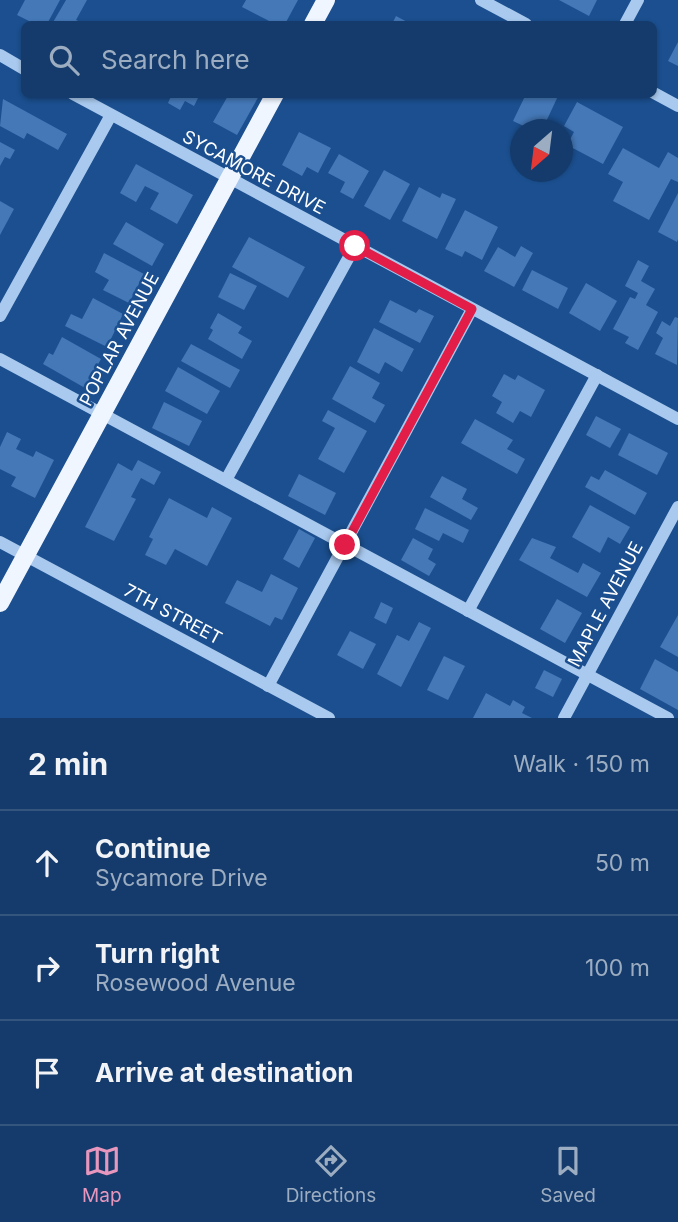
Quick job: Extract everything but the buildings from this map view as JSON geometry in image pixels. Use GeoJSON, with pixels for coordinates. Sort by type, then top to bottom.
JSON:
{"type":"FeatureCollection","features":[{"type":"Feature","properties":{"kind":"main road"},"geometry":{"type":"LineString","coordinates":[[315,21],[326,0]]}},
{"type":"Feature","properties":{"kind":"main road","name":"POPLAR AVENUE"},"geometry":{"type":"LineString","coordinates":[[0,603],[273,98]]}},
{"type":"Feature","properties":{"kind":"street"},"geometry":{"type":"LineString","coordinates":[[481,0],[520,21]]}},
{"type":"Feature","properties":{"kind":"street"},"geometry":{"type":"LineString","coordinates":[[627,21],[638,0]]}},
{"type":"Feature","properties":{"kind":"street"},"geometry":{"type":"LineString","coordinates":[[0,55],[21,67]]}},
{"type":"Feature","properties":{"kind":"street"},"geometry":{"type":"LineString","coordinates":[[657,95],[678,106]]}},
{"type":"Feature","properties":{"kind":"street","name":"SYCAMORE DRIVE"},"geometry":{"type":"LineString","coordinates":[[80,98],[678,419]]}},
{"type":"Feature","properties":{"kind":"street"},"geometry":{"type":"LineString","coordinates":[[0,316],[111,115]]}},
{"type":"Feature","properties":{"kind":"street"},"geometry":{"type":"LineString","coordinates":[[226,480],[355,246]]}},
{"type":"Feature","properties":{"kind":"street"},"geometry":{"type":"LineString","coordinates":[[268,686],[472,309]]}},
{"type":"Feature","properties":{"kind":"street"},"geometry":{"type":"LineString","coordinates":[[0,359],[668,718]]}},
{"type":"Feature","properties":{"kind":"street"},"geometry":{"type":"LineString","coordinates":[[468,611],[597,375]]}},
{"type":"Feature","properties":{"kind":"street","name":"MAPLE AVENUE"},"geometry":{"type":"LineString","coordinates":[[564,718],[678,507]]}},
{"type":"Feature","properties":{"kind":"street","name":"7TH STREET"},"geometry":{"type":"LineString","coordinates":[[0,542],[329,718]]}},
{"type":"Feature","properties":{"kind":"route"},"geometry":{"type":"LineString","coordinates":[[345,545],[472,309],[355,246]]}}]}
